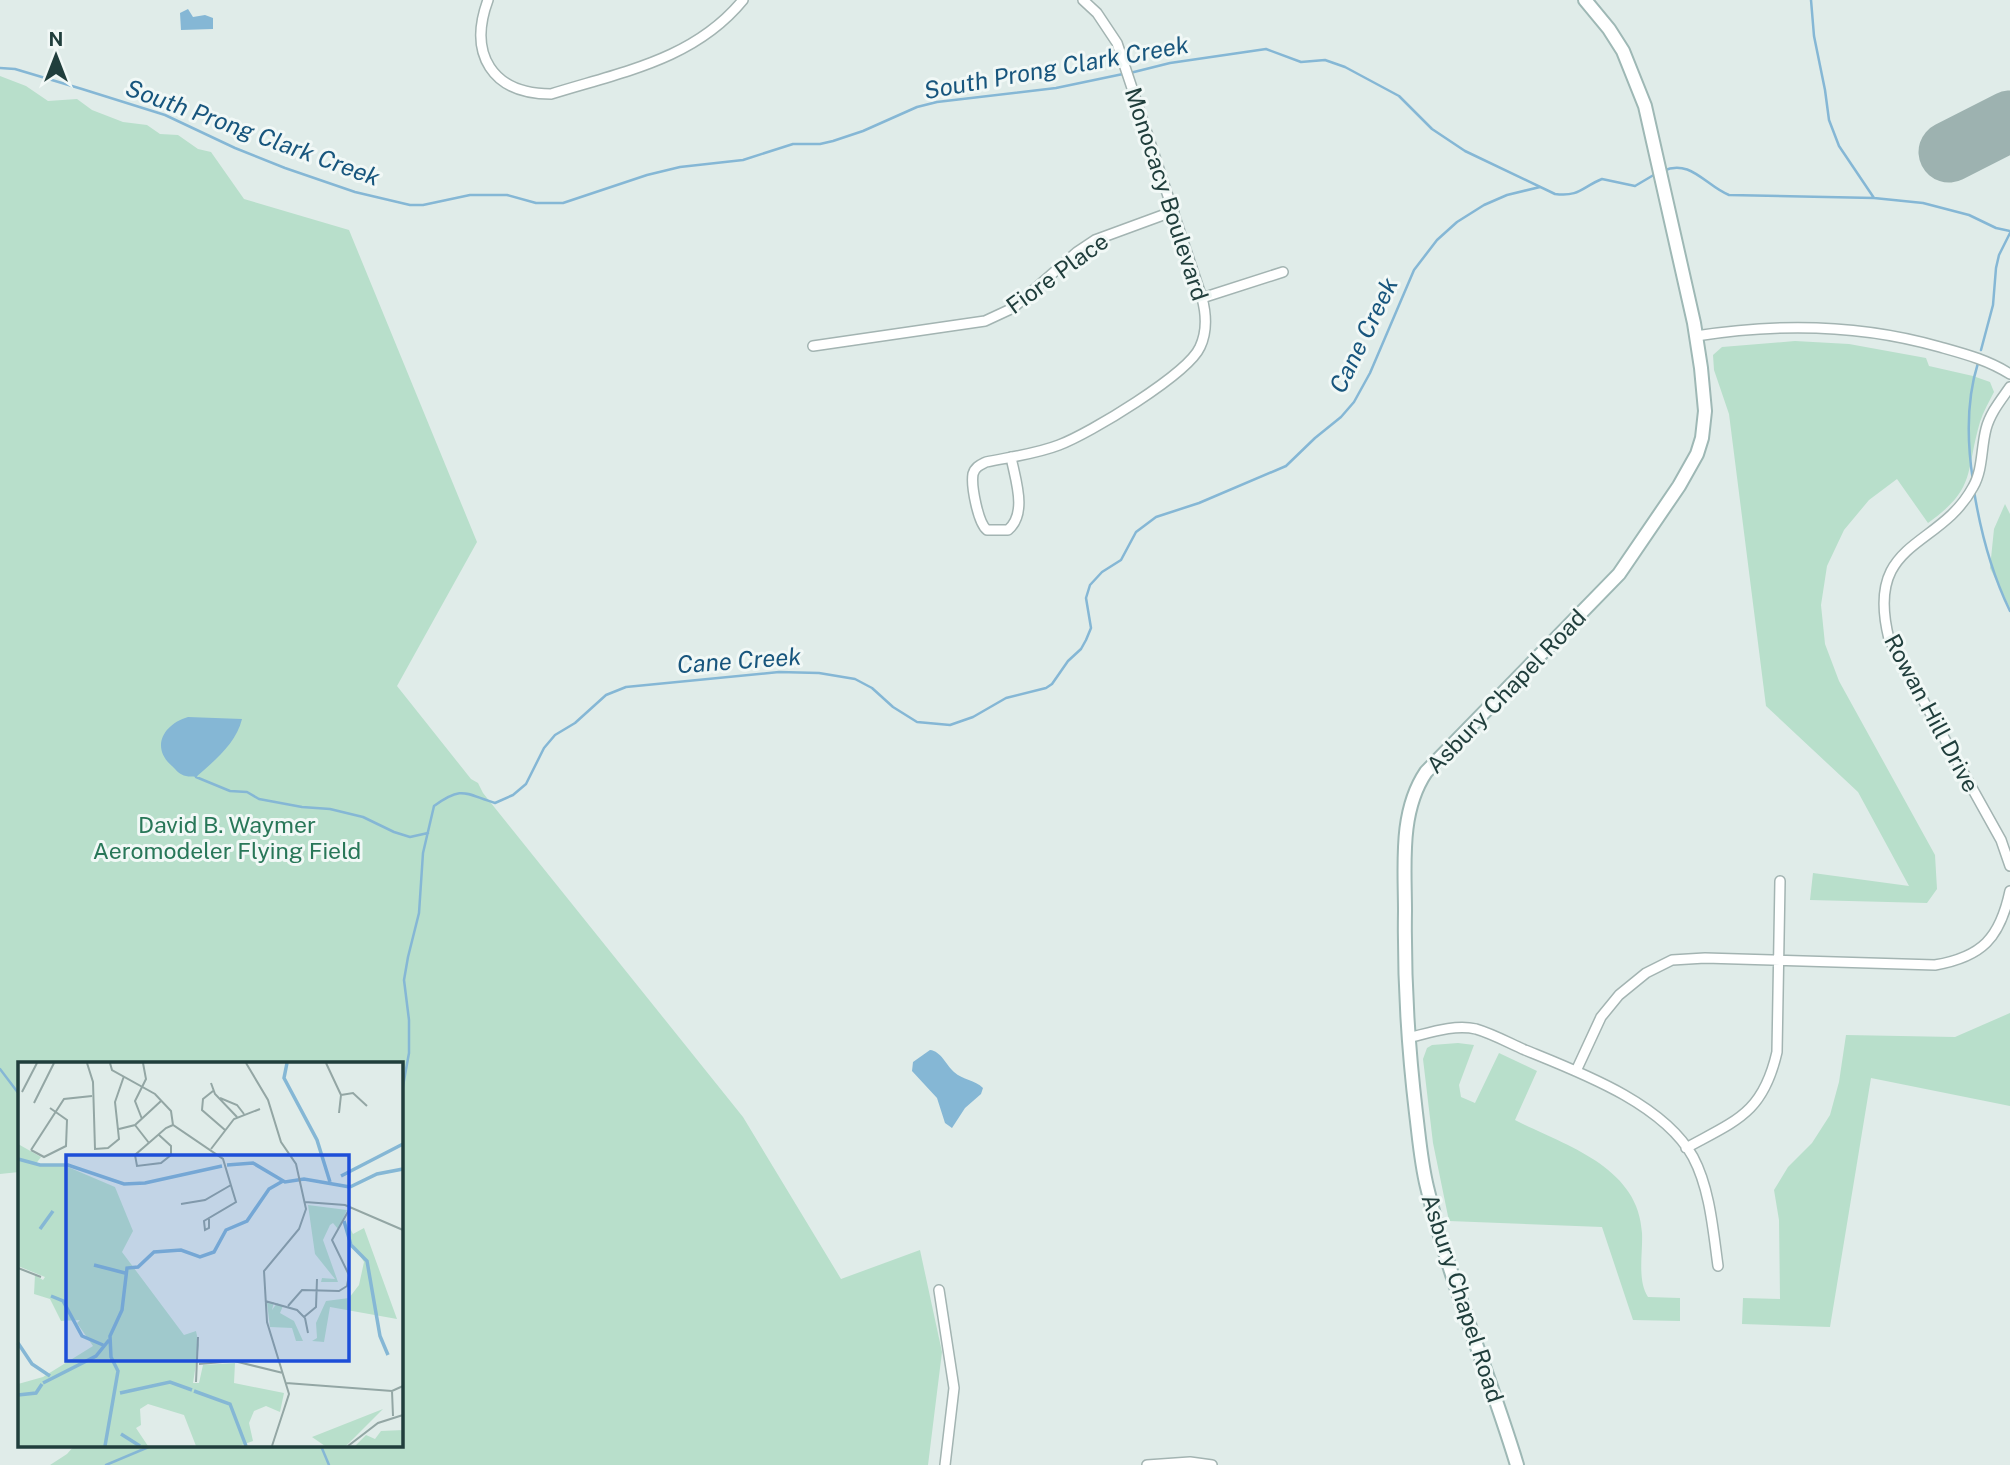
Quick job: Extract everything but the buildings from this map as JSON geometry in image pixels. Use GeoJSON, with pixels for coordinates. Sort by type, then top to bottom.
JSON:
{"type":"FeatureCollection","features":[{"type":"Feature","properties":{"kind":"main road","name":"Asbury Chapel Road"},"geometry":{"type":"LineString","coordinates":[[1517,1465],[1430,1200],[1408,1038],[1405,977],[1407,821],[1414,792],[1426,772],[1619,574],[1679,486],[1696,454],[1704,425],[1703,382],[1696,336],[1645,106],[1631,66],[1609,29],[1584,0]]}},
{"type":"Feature","properties":{"kind":"street"},"geometry":{"type":"LineString","coordinates":[[488,0],[481,20],[480,42],[486,63],[504,82],[535,94],[551,94],[675,54],[714,30],[743,0]]}},
{"type":"Feature","properties":{"kind":"street","name":"Monocacy Boulevard"},"geometry":{"type":"LineString","coordinates":[[1011,457],[1019,502],[1018,519],[1008,530],[987,530],[979,520],[973,476],[975,470],[986,462],[1058,446],[1074,439],[1144,396],[1192,360],[1203,337],[1205,317],[1202,298],[1123,59],[1112,33],[1083,0]]}},
{"type":"Feature","properties":{"kind":"street","name":"Fiore Place"},"geometry":{"type":"LineString","coordinates":[[813,346],[985,321],[1013,309],[1077,252],[1095,240],[1174,211]]}},
{"type":"Feature","properties":{"kind":"street"},"geometry":{"type":"LineString","coordinates":[[1202,298],[1283,272]]}},
{"type":"Feature","properties":{"kind":"street"},"geometry":{"type":"LineString","coordinates":[[1696,336],[1799,327],[1838,328],[1933,345],[1980,358],[2010,374]]}},
{"type":"Feature","properties":{"kind":"street","name":"Rowan Hill Drive"},"geometry":{"type":"LineString","coordinates":[[2010,387],[1990,416],[1977,480],[1969,495],[1953,513],[1909,547],[1898,561],[1885,587],[1884,605],[1889,639],[2001,840],[2010,866]]}},
{"type":"Feature","properties":{"kind":"street"},"geometry":{"type":"LineString","coordinates":[[1686,1149],[1738,1119],[1758,1101],[1771,1077],[1777,1052],[1780,881]]}},
{"type":"Feature","properties":{"kind":"street"},"geometry":{"type":"LineString","coordinates":[[1576,1071],[1601,1017],[1619,995],[1646,973],[1672,960],[1705,958],[1936,965],[1957,961],[1985,946],[2005,914],[2010,891]]}},
{"type":"Feature","properties":{"kind":"street"},"geometry":{"type":"LineString","coordinates":[[1408,1038],[1455,1028],[1475,1029],[1576,1071],[1636,1101],[1674,1132],[1693,1158],[1708,1202],[1718,1266]]}},
{"type":"Feature","properties":{"kind":"street"},"geometry":{"type":"LineString","coordinates":[[939,1290],[954,1388],[945,1465]]}},
{"type":"Feature","properties":{"kind":"street"},"geometry":{"type":"LineString","coordinates":[[1147,1465],[1190,1462],[1212,1465]]}},
{"type":"Feature","properties":{"kind":"green space","name":"David B. Waymer Aeromodeler Flying Field"},"geometry":{"type":"Polygon","coordinates":[[[0,76],[26,86],[48,101],[77,99],[92,110],[123,122],[147,125],[160,134],[178,135],[198,149],[211,152],[244,199],[349,230],[477,542],[397,686],[471,779],[478,783],[483,793],[743,1117],[841,1279],[920,1250],[942,1352],[928,1465],[50,1465],[72,1448],[402,1448],[402,1062],[18,1062],[18,1172],[0,1174],[0,76]]]}},
{"type":"Feature","properties":{"kind":"green space"},"geometry":{"type":"Polygon","coordinates":[[[1795,341],[1849,344],[1926,358],[1929,366],[1990,382],[1994,392],[1980,422],[1967,478],[1955,500],[1928,523],[1897,479],[1869,500],[1844,530],[1827,566],[1821,605],[1825,644],[1839,681],[1935,855],[1937,889],[1927,903],[1810,900],[1813,873],[1909,886],[1858,792],[1766,706],[1729,414],[1714,370],[1713,355],[1722,347],[1795,341]]]}},
{"type":"Feature","properties":{"kind":"green space"},"geometry":{"type":"Polygon","coordinates":[[[2005,504],[2010,514],[2010,608],[1990,568],[1994,529],[2005,504]]]}},
{"type":"Feature","properties":{"kind":"green space"},"geometry":{"type":"Polygon","coordinates":[[[2010,1013],[2010,1106],[1871,1078],[1830,1327],[1742,1324],[1743,1298],[1780,1299],[1779,1220],[1774,1190],[1788,1167],[1812,1143],[1830,1115],[1839,1082],[1846,1035],[1955,1037],[2010,1013]]]}},
{"type":"Feature","properties":{"kind":"green space"},"geometry":{"type":"Polygon","coordinates":[[[1432,1045],[1474,1045],[1459,1085],[1461,1097],[1475,1103],[1499,1053],[1537,1071],[1515,1120],[1596,1161],[1613,1174],[1628,1191],[1638,1210],[1642,1233],[1642,1275],[1645,1290],[1648,1297],[1680,1298],[1680,1321],[1633,1320],[1602,1227],[1449,1221],[1433,1143],[1423,1059],[1427,1048],[1432,1045]]]}},
{"type":"Feature","properties":{"kind":"water"},"geometry":{"type":"Polygon","coordinates":[[[188,9],[193,17],[205,15],[213,18],[213,29],[181,30],[180,13],[188,9]]]}},
{"type":"Feature","properties":{"kind":"water"},"geometry":{"type":"Polygon","coordinates":[[[188,717],[242,719],[230,744],[196,777],[180,773],[165,759],[161,744],[172,725],[188,717]]]}},
{"type":"Feature","properties":{"kind":"water"},"geometry":{"type":"Polygon","coordinates":[[[930,1050],[940,1056],[958,1075],[983,1088],[952,1128],[945,1123],[937,1098],[912,1071],[913,1062],[930,1050]]]}},
{"type":"Feature","properties":{"kind":"waterway"},"geometry":{"type":"LineString","coordinates":[[1811,0],[1814,36],[1829,120],[1839,146],[1874,198]]}},
{"type":"Feature","properties":{"kind":"waterway","name":"South Prong Clark Creek"},"geometry":{"type":"LineString","coordinates":[[1130,73],[1170,63],[1266,49],[1301,62],[1325,60],[1345,67],[1399,96],[1432,129],[1465,151],[1555,194],[1576,193],[1602,179],[1635,186],[1657,173]]}},
{"type":"Feature","properties":{"kind":"waterway","name":"South Prong Clark Creek"},"geometry":{"type":"LineString","coordinates":[[0,68],[15,69],[165,115],[285,168],[355,192],[410,205],[423,205],[470,195],[507,195],[536,203],[563,203],[680,167],[743,160],[793,144],[833,141],[917,107],[937,102],[1056,88],[1123,74]]}},
{"type":"Feature","properties":{"kind":"waterway","name":"South Prong Clark Creek"},"geometry":{"type":"LineString","coordinates":[[1663,171],[1673,168],[1690,171],[1729,195],[1874,198],[1923,203],[1969,215],[1996,228],[2010,231]]}},
{"type":"Feature","properties":{"kind":"waterway","name":"Cane Creek"},"geometry":{"type":"LineString","coordinates":[[402,1092],[409,1053],[409,1020],[404,980],[419,913],[423,853],[434,806],[458,793],[470,794],[495,803],[513,795],[526,784],[544,748],[555,735],[575,723],[606,695],[626,687],[779,672],[819,673],[855,679],[872,688],[893,707],[917,722],[950,725],[973,717],[1006,698],[1046,688],[1086,640],[1091,628],[1086,598],[1090,585],[1102,572],[1121,560],[1136,532],[1156,517],[1199,503],[1286,466],[1354,402],[1370,373],[1414,270],[1437,240],[1457,222],[1484,205],[1507,195],[1540,187]]}},
{"type":"Feature","properties":{"kind":"waterway"},"geometry":{"type":"LineString","coordinates":[[1981,350],[1993,305],[1999,255],[2010,233]]}},
{"type":"Feature","properties":{"kind":"waterway"},"geometry":{"type":"LineString","coordinates":[[1973,481],[1969,422],[1971,392],[1978,363]]}},
{"type":"Feature","properties":{"kind":"waterway"},"geometry":{"type":"LineString","coordinates":[[1974,491],[1988,552],[2010,611]]}},
{"type":"Feature","properties":{"kind":"waterway"},"geometry":{"type":"LineString","coordinates":[[196,775],[230,791],[247,792],[259,799],[330,809],[363,817],[410,837],[428,833]]}},
{"type":"Feature","properties":{"kind":"waterway"},"geometry":{"type":"LineString","coordinates":[[0,1069],[18,1093]]}},
{"type":"Feature","properties":{"kind":"waterway"},"geometry":{"type":"LineString","coordinates":[[106,1465],[146,1448]]}},
{"type":"Feature","properties":{"kind":"waterway","name":"Cane Creek"},"geometry":{"type":"LineString","coordinates":[[322,1448],[329,1465]]}},
{"type":"Feature","properties":{"kind":"runway"},"geometry":{"type":"LineString","coordinates":[[1949,152],[2010,121]]}}]}
